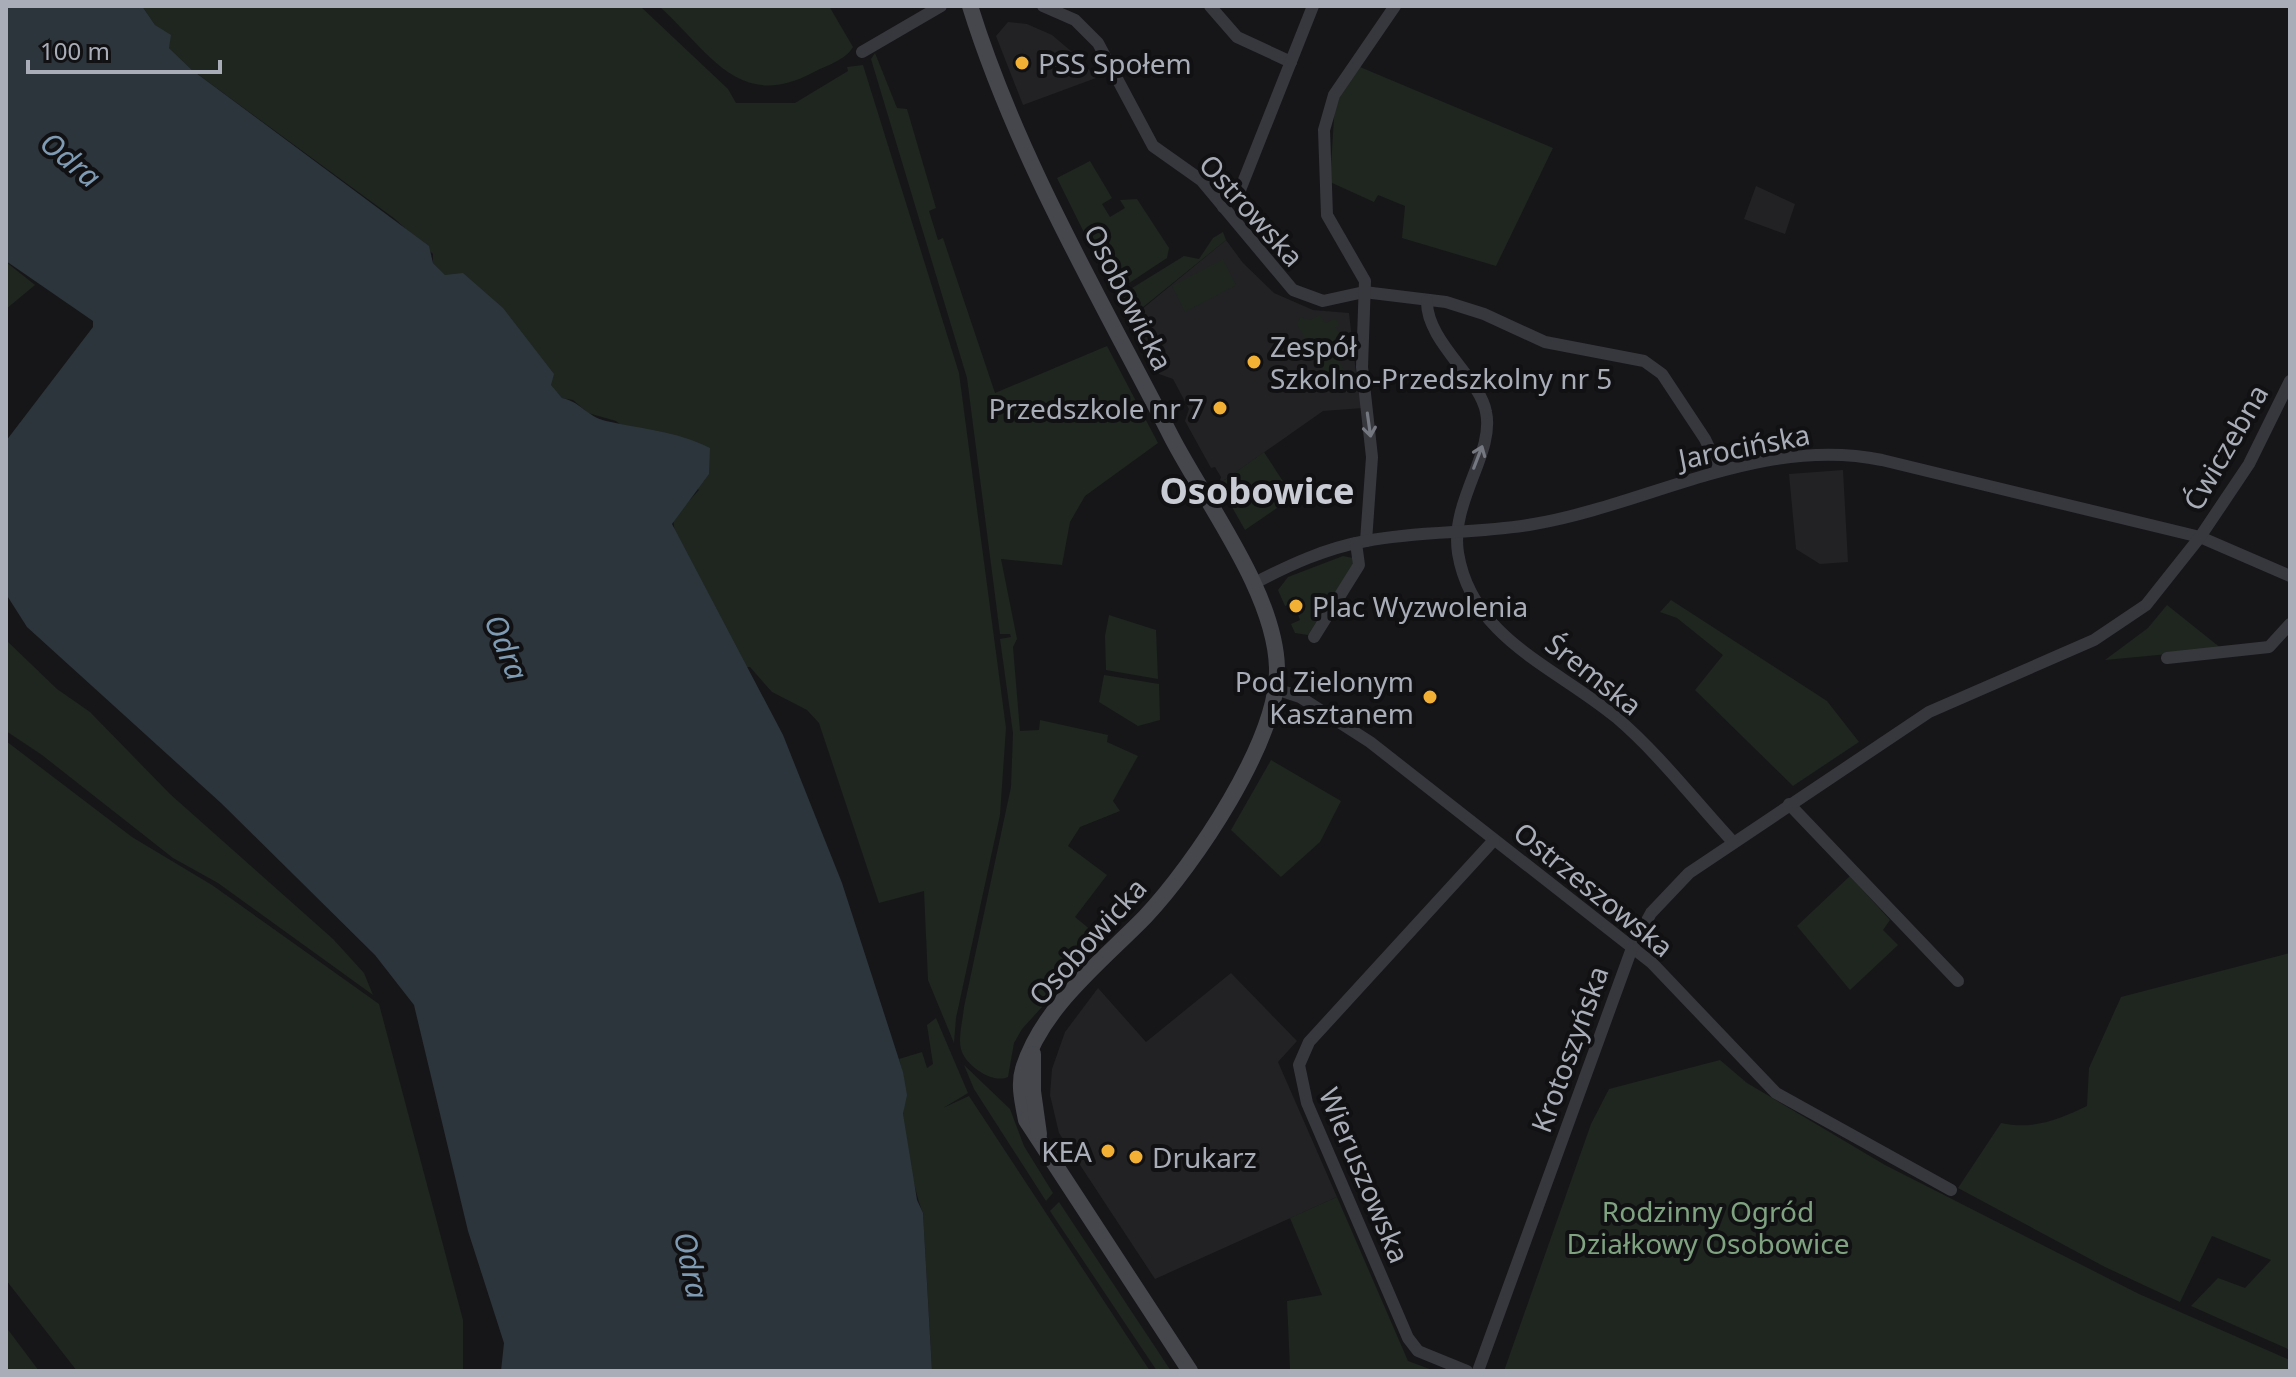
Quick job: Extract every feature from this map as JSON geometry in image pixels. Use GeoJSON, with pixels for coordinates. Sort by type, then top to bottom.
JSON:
{"type":"FeatureCollection","features":[{"type":"Feature","properties":{"kind":"street"},"geometry":{"type":"LineString","coordinates":[[862,52],[941,6]]}},
{"type":"Feature","properties":{"kind":"street","name":"Osobowicka"},"geometry":{"type":"LineString","coordinates":[[970,6],[1008,106],[1059,217],[1171,436],[1253,584],[1274,634],[1276,689],[1259,741],[1204,842],[1148,913],[1056,1008],[1022,1071],[1026,1120],[1190,1371]]}},
{"type":"Feature","properties":{"kind":"street","name":"Ostrowska"},"geometry":{"type":"LineString","coordinates":[[1043,6],[1075,20],[1098,43],[1153,146],[1201,180],[1293,290],[1323,301],[1364,292],[1464,307],[1545,342],[1649,363],[1662,374],[1705,439],[1720,471]]}},
{"type":"Feature","properties":{"kind":"street"},"geometry":{"type":"LineString","coordinates":[[1210,6],[1237,37],[1291,62]]}},
{"type":"Feature","properties":{"kind":"street"},"geometry":{"type":"LineString","coordinates":[[1223,207],[1240,190],[1313,6]]}},
{"type":"Feature","properties":{"kind":"street"},"geometry":{"type":"LineString","coordinates":[[1314,637],[1359,565],[1372,457],[1362,367],[1362,271],[1327,215],[1324,130],[1334,95],[1395,6]]}},
{"type":"Feature","properties":{"kind":"street"},"geometry":{"type":"LineString","coordinates":[[1427,301],[1429,315],[1447,350],[1487,414],[1486,435],[1467,484],[1456,531]]}},
{"type":"Feature","properties":{"kind":"street","name":"Ćwiczebna"},"geometry":{"type":"LineString","coordinates":[[2200,537],[2249,464],[2290,381]]}},
{"type":"Feature","properties":{"kind":"street","name":"Jarocińska"},"geometry":{"type":"LineString","coordinates":[[1253,584],[1306,558],[1361,542],[1543,522],[1720,471],[1805,456],[1865,457],[2200,537],[2290,576]]}},
{"type":"Feature","properties":{"kind":"street","name":"Śremska"},"geometry":{"type":"LineString","coordinates":[[1456,531],[1459,558],[1474,604],[1483,617],[1616,718],[1733,842]]}},
{"type":"Feature","properties":{"kind":"street","name":"Krotoszyńska"},"geometry":{"type":"LineString","coordinates":[[1478,1371],[1632,948],[1651,913],[1675,885],[1789,804],[1938,707],[2066,654],[2146,605],[2200,537]]}},
{"type":"Feature","properties":{"kind":"street"},"geometry":{"type":"LineString","coordinates":[[2167,658],[2269,647],[2290,624]]}},
{"type":"Feature","properties":{"kind":"street"},"geometry":{"type":"LineString","coordinates":[[2066,654],[2072,668]]}},
{"type":"Feature","properties":{"kind":"street","name":"Ostrzeszowska"},"geometry":{"type":"LineString","coordinates":[[1276,689],[1300,697],[1350,728],[1652,963],[1776,1093],[1951,1190]]}},
{"type":"Feature","properties":{"kind":"street"},"geometry":{"type":"LineString","coordinates":[[1789,804],[1958,981]]}},
{"type":"Feature","properties":{"kind":"street","name":"Wieruszowska"},"geometry":{"type":"LineString","coordinates":[[1467,1371],[1418,1351],[1408,1338],[1307,1103],[1299,1065],[1309,1042],[1494,840]]}},
{"type":"Feature","properties":{"kind":"shaded area"},"geometry":{"type":"Polygon","coordinates":[[[1008,22],[1027,24],[1052,35],[1078,57],[1096,78],[1023,105],[996,36],[1008,22]]]}},
{"type":"Feature","properties":{"kind":"shaded area"},"geometry":{"type":"Polygon","coordinates":[[[1756,186],[1795,204],[1785,234],[1744,219],[1756,186]]]}},
{"type":"Feature","properties":{"kind":"shaded area","name":"Zespół Szkolno-Przedszkolny nr 5"},"geometry":{"type":"Polygon","coordinates":[[[1226,240],[1243,263],[1274,293],[1313,310],[1349,313],[1363,408],[1323,411],[1219,484],[1221,477],[1215,467],[1211,468],[1185,421],[1189,409],[1173,379],[1159,374],[1130,319],[1226,240]]]}},
{"type":"Feature","properties":{"kind":"shaded area"},"geometry":{"type":"Polygon","coordinates":[[[1843,470],[1848,562],[1820,564],[1796,549],[1789,474],[1843,470]]]}},
{"type":"Feature","properties":{"kind":"shaded area","name":"KEA"},"geometry":{"type":"Polygon","coordinates":[[[1231,973],[1297,1041],[1278,1062],[1337,1197],[1155,1279],[1059,1133],[1050,1095],[1052,1069],[1065,1032],[1098,988],[1146,1042],[1231,973]]]}},
{"type":"Feature","properties":{"kind":"green space"},"geometry":{"type":"Polygon","coordinates":[[[142,6],[640,6],[728,89],[736,103],[795,103],[848,71],[847,67],[863,65],[959,373],[1006,728],[1000,815],[956,1018],[954,1043],[928,980],[924,891],[879,903],[819,723],[807,710],[772,692],[750,667],[745,667],[675,535],[673,518],[699,490],[616,421],[588,413],[573,400],[562,398],[433,263],[433,254],[395,219],[192,70],[169,48],[169,38],[142,6]]]}},
{"type":"Feature","properties":{"kind":"green space"},"geometry":{"type":"Polygon","coordinates":[[[659,6],[829,6],[853,47],[840,59],[786,83],[764,85],[744,81],[710,57],[659,6]]]}},
{"type":"Feature","properties":{"kind":"green space"},"geometry":{"type":"Polygon","coordinates":[[[875,53],[897,108],[907,109],[936,208],[929,211],[938,240],[943,238],[995,393],[1107,346],[1158,443],[1085,496],[1070,522],[1062,565],[1001,559],[1017,639],[1013,647],[1020,731],[1039,730],[1040,720],[1108,735],[1107,742],[1138,756],[1113,801],[1120,811],[1080,827],[1068,846],[1107,875],[1075,917],[1103,940],[1022,1029],[1014,1043],[1008,1077],[1002,1079],[982,1073],[965,1058],[960,1036],[1011,787],[1013,733],[1000,639],[1011,637],[1010,634],[1000,634],[967,378],[871,59],[875,53]]]}},
{"type":"Feature","properties":{"kind":"green space"},"geometry":{"type":"Polygon","coordinates":[[[1360,67],[1553,148],[1496,266],[1402,238],[1405,206],[1378,195],[1374,202],[1330,182],[1335,102],[1360,67]]]}},
{"type":"Feature","properties":{"kind":"green space"},"geometry":{"type":"Polygon","coordinates":[[[1090,161],[1112,198],[1102,204],[1110,217],[1125,208],[1120,200],[1137,199],[1169,248],[1167,258],[1114,293],[1057,178],[1090,161]]]}},
{"type":"Feature","properties":{"kind":"green space"},"geometry":{"type":"Polygon","coordinates":[[[1223,232],[1226,240],[1132,316],[1116,298],[1184,256],[1199,259],[1213,238],[1223,232]]]}},
{"type":"Feature","properties":{"kind":"green space"},"geometry":{"type":"Polygon","coordinates":[[[1223,259],[1236,285],[1185,312],[1172,286],[1223,259]]]}},
{"type":"Feature","properties":{"kind":"green space"},"geometry":{"type":"Polygon","coordinates":[[[6,262],[35,285],[6,309],[6,262]]]}},
{"type":"Feature","properties":{"kind":"green space"},"geometry":{"type":"Polygon","coordinates":[[[1320,315],[1325,323],[1336,318],[1339,325],[1335,327],[1345,339],[1338,347],[1344,348],[1348,356],[1339,361],[1351,380],[1335,390],[1297,325],[1300,317],[1310,320],[1320,315]]]}},
{"type":"Feature","properties":{"kind":"green space"},"geometry":{"type":"Polygon","coordinates":[[[1264,452],[1293,497],[1245,530],[1219,484],[1264,452]]]}},
{"type":"Feature","properties":{"kind":"green space"},"geometry":{"type":"Polygon","coordinates":[[[1343,556],[1353,558],[1354,563],[1308,635],[1295,633],[1291,624],[1300,620],[1294,603],[1285,606],[1278,590],[1288,577],[1343,556]]]}},
{"type":"Feature","properties":{"kind":"green space"},"geometry":{"type":"Polygon","coordinates":[[[1671,600],[1827,701],[1859,742],[1793,786],[1695,690],[1723,655],[1677,618],[1660,612],[1671,600]]]}},
{"type":"Feature","properties":{"kind":"green space"},"geometry":{"type":"Polygon","coordinates":[[[2167,605],[2222,649],[2105,660],[2148,628],[2167,605]]]}},
{"type":"Feature","properties":{"kind":"green space"},"geometry":{"type":"Polygon","coordinates":[[[1109,615],[1156,630],[1158,679],[1106,670],[1105,636],[1109,615]]]}},
{"type":"Feature","properties":{"kind":"green space"},"geometry":{"type":"Polygon","coordinates":[[[6,640],[57,689],[90,712],[170,794],[333,939],[364,973],[373,995],[218,883],[173,858],[42,755],[6,731],[6,640]]]}},
{"type":"Feature","properties":{"kind":"green space"},"geometry":{"type":"Polygon","coordinates":[[[1104,675],[1159,684],[1160,720],[1138,726],[1099,702],[1104,675]]]}},
{"type":"Feature","properties":{"kind":"green space"},"geometry":{"type":"Polygon","coordinates":[[[6,741],[132,837],[212,885],[379,1004],[463,1320],[463,1371],[77,1371],[6,1280],[6,741]]]}},
{"type":"Feature","properties":{"kind":"green space"},"geometry":{"type":"Polygon","coordinates":[[[1271,760],[1341,801],[1320,842],[1281,877],[1231,830],[1271,760]]]}},
{"type":"Feature","properties":{"kind":"green space"},"geometry":{"type":"Polygon","coordinates":[[[1850,876],[1890,920],[1883,930],[1898,945],[1850,990],[1797,926],[1850,876]]]}},
{"type":"Feature","properties":{"kind":"green space"},"geometry":{"type":"Polygon","coordinates":[[[2290,953],[2290,1350],[2191,1306],[2218,1278],[2245,1288],[2271,1260],[2212,1236],[2180,1302],[2105,1267],[1958,1188],[2001,1123],[2023,1125],[2045,1122],[2087,1106],[2089,1068],[2121,997],[2290,953]]]}},
{"type":"Feature","properties":{"kind":"green space"},"geometry":{"type":"Polygon","coordinates":[[[936,1018],[968,1093],[943,1108],[969,1096],[1150,1371],[932,1371],[923,1213],[904,1134],[904,1086],[899,1059],[922,1052],[927,1068],[933,1064],[927,1025],[936,1018]]]}},
{"type":"Feature","properties":{"kind":"green space","name":"Rodzinny Ogród Działkowy Osobowice"},"geometry":{"type":"Polygon","coordinates":[[[1720,1060],[1747,1083],[1885,1165],[2139,1294],[2290,1360],[2290,1371],[1504,1371],[1591,1124],[1609,1089],[1720,1060]]]}},
{"type":"Feature","properties":{"kind":"green space"},"geometry":{"type":"Polygon","coordinates":[[[964,1065],[1010,1109],[1024,1146],[1053,1193],[1046,1201],[974,1089],[964,1065]]]}},
{"type":"Feature","properties":{"kind":"green space"},"geometry":{"type":"Polygon","coordinates":[[[1337,1197],[1408,1361],[1435,1371],[1290,1369],[1287,1301],[1322,1295],[1290,1218],[1337,1197]]]}},
{"type":"Feature","properties":{"kind":"green space"},"geometry":{"type":"Polygon","coordinates":[[[1059,1202],[1171,1371],[1157,1371],[1050,1211],[1059,1202]]]}},
{"type":"Feature","properties":{"kind":"green space"},"geometry":{"type":"Polygon","coordinates":[[[6,1327],[39,1371],[6,1371],[6,1327]]]}},
{"type":"Feature","properties":{"kind":"water","name":"Odra"},"geometry":{"type":"Polygon","coordinates":[[[6,6],[142,6],[155,25],[171,35],[169,48],[192,70],[429,246],[433,263],[445,275],[463,273],[503,308],[554,374],[551,385],[562,398],[600,419],[671,434],[710,448],[709,474],[672,524],[783,735],[842,883],[903,1072],[907,1095],[903,1114],[917,1200],[923,1213],[932,1371],[501,1371],[504,1343],[468,1231],[414,1005],[375,955],[221,803],[27,627],[6,594],[6,441],[93,327],[93,321],[6,261],[6,6]]]}},
{"type":"Feature","properties":{"kind":"place","name":"PSS Społem"},"geometry":{"type":"Point","coordinates":[1022,63]}},
{"type":"Feature","properties":{"kind":"place","name":"Zespół Szkolno-Przedszkolny nr 5"},"geometry":{"type":"Point","coordinates":[1254,362]}},
{"type":"Feature","properties":{"kind":"place","name":"Przedszkole nr 7"},"geometry":{"type":"Point","coordinates":[1220,408]}},
{"type":"Feature","properties":{"kind":"place","name":"Plac Wyzwolenia"},"geometry":{"type":"Point","coordinates":[1296,606]}},
{"type":"Feature","properties":{"kind":"place","name":"Pod Zielonym Kasztanem"},"geometry":{"type":"Point","coordinates":[1430,697]}},
{"type":"Feature","properties":{"kind":"place","name":"KEA"},"geometry":{"type":"Point","coordinates":[1108,1151]}},
{"type":"Feature","properties":{"kind":"place","name":"Drukarz"},"geometry":{"type":"Point","coordinates":[1136,1157]}},
{"type":"Feature","properties":{"kind":"district","name":"Osobowice"},"geometry":{"type":"Point","coordinates":[1257,490]}}]}
